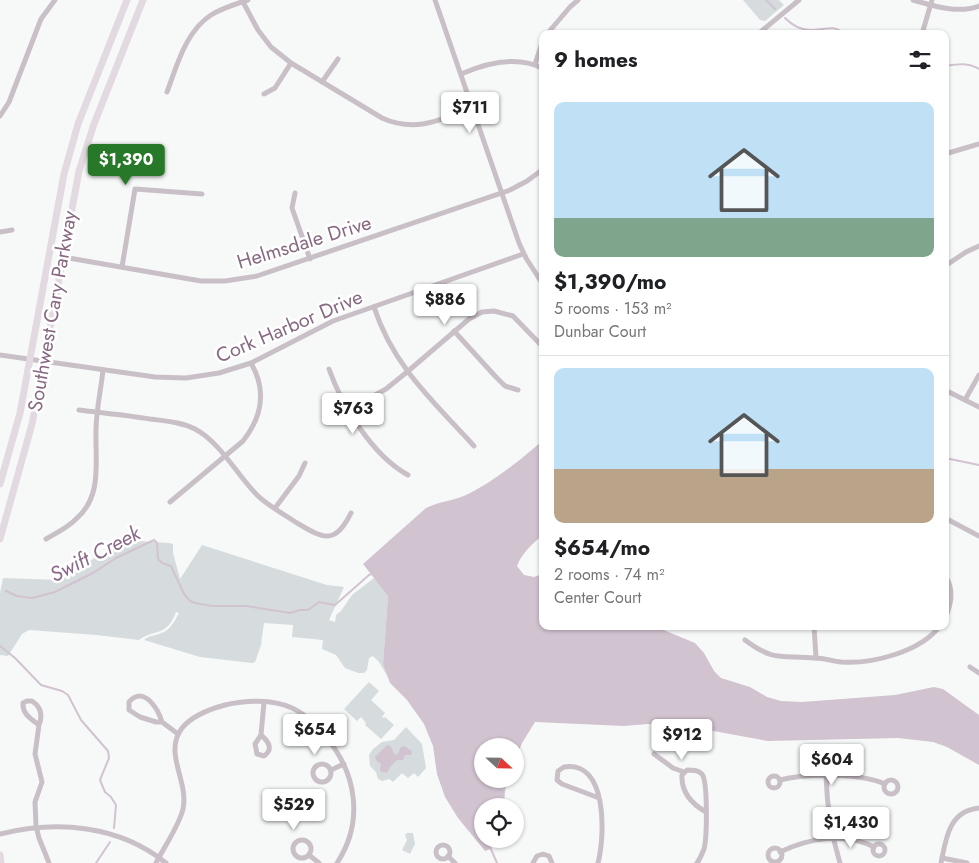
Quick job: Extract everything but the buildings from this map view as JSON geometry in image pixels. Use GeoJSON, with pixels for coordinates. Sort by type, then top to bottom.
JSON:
{"type":"FeatureCollection","features":[{"type":"Feature","properties":{"kind":"main road","name":"Southwest Cary Parkway"},"geometry":{"type":"LineString","coordinates":[[0,484],[20,413],[59,196],[69,152],[127,0]]}},
{"type":"Feature","properties":{"kind":"main road","name":"Southwest Cary Parkway"},"geometry":{"type":"LineString","coordinates":[[0,539],[32,424],[73,198],[86,148],[143,0]]}},
{"type":"Feature","properties":{"kind":"main road"},"geometry":{"type":"LineString","coordinates":[[0,855],[1,863]]}},
{"type":"Feature","properties":{"kind":"street"},"geometry":{"type":"LineString","coordinates":[[0,116],[9,102],[41,19],[55,0]]}},
{"type":"Feature","properties":{"kind":"street"},"geometry":{"type":"LineString","coordinates":[[435,0],[523,254],[539,278]]}},
{"type":"Feature","properties":{"kind":"street"},"geometry":{"type":"LineString","coordinates":[[550,30],[570,6],[578,0]]}},
{"type":"Feature","properties":{"kind":"street"},"geometry":{"type":"LineString","coordinates":[[763,30],[799,0]]}},
{"type":"Feature","properties":{"kind":"street"},"geometry":{"type":"LineString","coordinates":[[913,0],[931,2],[958,10],[979,6]]}},
{"type":"Feature","properties":{"kind":"street"},"geometry":{"type":"LineString","coordinates":[[167,92],[188,40],[198,26],[211,15],[244,1],[250,18],[264,40],[291,63],[382,118],[397,124],[421,125],[472,108]]}},
{"type":"Feature","properties":{"kind":"street"},"geometry":{"type":"LineString","coordinates":[[923,30],[931,2]]}},
{"type":"Feature","properties":{"kind":"street"},"geometry":{"type":"LineString","coordinates":[[535,64],[539,52]]}},
{"type":"Feature","properties":{"kind":"street"},"geometry":{"type":"LineString","coordinates":[[322,82],[338,59]]}},
{"type":"Feature","properties":{"kind":"street"},"geometry":{"type":"LineString","coordinates":[[461,74],[496,62],[535,64],[539,66]]}},
{"type":"Feature","properties":{"kind":"street"},"geometry":{"type":"LineString","coordinates":[[264,94],[275,88],[291,63]]}},
{"type":"Feature","properties":{"kind":"street"},"geometry":{"type":"LineString","coordinates":[[949,153],[979,144]]}},
{"type":"Feature","properties":{"kind":"street","name":"Helmsdale Drive"},"geometry":{"type":"LineString","coordinates":[[63,257],[186,279],[216,281],[257,276],[502,192],[527,181],[539,172]]}},
{"type":"Feature","properties":{"kind":"street"},"geometry":{"type":"LineString","coordinates":[[122,267],[135,189],[202,194]]}},
{"type":"Feature","properties":{"kind":"street"},"geometry":{"type":"LineString","coordinates":[[295,193],[292,208],[310,259]]}},
{"type":"Feature","properties":{"kind":"street"},"geometry":{"type":"LineString","coordinates":[[0,232],[12,230]]}},
{"type":"Feature","properties":{"kind":"street"},"geometry":{"type":"LineString","coordinates":[[949,264],[979,246]]}},
{"type":"Feature","properties":{"kind":"street","name":"Cork Harbor Drive"},"geometry":{"type":"LineString","coordinates":[[0,355],[155,377],[186,378],[219,373],[251,363],[333,321],[523,254]]}},
{"type":"Feature","properties":{"kind":"street"},"geometry":{"type":"LineString","coordinates":[[374,307],[390,346],[407,372],[474,446]]}},
{"type":"Feature","properties":{"kind":"street"},"geometry":{"type":"LineString","coordinates":[[349,410],[386,389],[454,331],[469,319],[482,312],[502,312],[513,316],[539,343]]}},
{"type":"Feature","properties":{"kind":"street"},"geometry":{"type":"LineString","coordinates":[[454,331],[505,386],[518,390]]}},
{"type":"Feature","properties":{"kind":"street"},"geometry":{"type":"LineString","coordinates":[[170,502],[243,441],[251,432],[259,414],[261,389],[251,363]]}},
{"type":"Feature","properties":{"kind":"street"},"geometry":{"type":"LineString","coordinates":[[329,369],[333,381],[361,429],[390,462],[408,475]]}},
{"type":"Feature","properties":{"kind":"street"},"geometry":{"type":"LineString","coordinates":[[46,539],[76,520],[86,509],[94,494],[97,469],[96,412],[103,370]]}},
{"type":"Feature","properties":{"kind":"street"},"geometry":{"type":"LineString","coordinates":[[965,400],[979,375]]}},
{"type":"Feature","properties":{"kind":"street"},"geometry":{"type":"LineString","coordinates":[[949,392],[979,407]]}},
{"type":"Feature","properties":{"kind":"street"},"geometry":{"type":"LineString","coordinates":[[79,410],[189,426],[204,435],[257,495],[274,508],[320,536],[334,535],[343,528],[351,513]]}},
{"type":"Feature","properties":{"kind":"street"},"geometry":{"type":"LineString","coordinates":[[274,508],[299,476],[305,463]]}},
{"type":"Feature","properties":{"kind":"street"},"geometry":{"type":"LineString","coordinates":[[949,520],[979,536]]}},
{"type":"Feature","properties":{"kind":"street"},"geometry":{"type":"LineString","coordinates":[[949,581],[952,596],[949,606]]}},
{"type":"Feature","properties":{"kind":"street"},"geometry":{"type":"LineString","coordinates":[[814,630],[816,658]]}},
{"type":"Feature","properties":{"kind":"street"},"geometry":{"type":"LineString","coordinates":[[745,640],[764,653],[774,656],[850,662],[886,656],[918,646],[937,630]]}},
{"type":"Feature","properties":{"kind":"street"},"geometry":{"type":"LineString","coordinates":[[970,667],[979,673]]}},
{"type":"Feature","properties":{"kind":"street"},"geometry":{"type":"LineString","coordinates":[[162,722],[155,705],[148,699],[136,698],[129,702],[129,710],[136,715],[162,722],[178,734]]}},
{"type":"Feature","properties":{"kind":"street"},"geometry":{"type":"LineString","coordinates":[[39,725],[25,712],[23,703],[32,700],[40,708],[42,716],[35,754],[42,782],[35,802],[36,826],[49,863]]}},
{"type":"Feature","properties":{"kind":"street"},"geometry":{"type":"LineString","coordinates":[[157,860],[179,820],[183,808],[183,795],[175,752],[178,734],[190,721],[200,714],[241,702],[264,702],[287,706],[306,717],[336,749],[344,764],[352,784],[355,812],[351,835],[337,863]]}},
{"type":"Feature","properties":{"kind":"street"},"geometry":{"type":"LineString","coordinates":[[261,735],[264,702]]}},
{"type":"Feature","properties":{"kind":"street"},"geometry":{"type":"LineString","coordinates":[[654,754],[673,768],[684,772],[694,770],[701,773],[703,777],[706,812],[705,843],[702,855],[697,863]]}},
{"type":"Feature","properties":{"kind":"street"},"geometry":{"type":"LineString","coordinates":[[331,770],[344,764]]}},
{"type":"Feature","properties":{"kind":"street"},"geometry":{"type":"LineString","coordinates":[[598,863],[602,835],[599,798],[595,782],[587,772],[572,767],[560,769],[557,780],[562,784],[599,798]]}},
{"type":"Feature","properties":{"kind":"street"},"geometry":{"type":"LineString","coordinates":[[684,772],[682,778],[686,794],[695,805],[706,812]]}},
{"type":"Feature","properties":{"kind":"street"},"geometry":{"type":"LineString","coordinates":[[780,780],[826,776],[857,777],[885,784]]}},
{"type":"Feature","properties":{"kind":"street"},"geometry":{"type":"LineString","coordinates":[[826,776],[832,838],[840,863]]}},
{"type":"Feature","properties":{"kind":"street"},"geometry":{"type":"LineString","coordinates":[[967,863],[942,861],[948,832],[955,820],[965,811],[979,808]]}},
{"type":"Feature","properties":{"kind":"street"},"geometry":{"type":"LineString","coordinates":[[0,834],[36,826],[64,826],[95,830],[129,841],[157,860],[166,863]]}},
{"type":"Feature","properties":{"kind":"street"},"geometry":{"type":"LineString","coordinates":[[780,852],[800,844],[832,838],[856,839],[874,847]]}},
{"type":"Feature","properties":{"kind":"street"},"geometry":{"type":"LineString","coordinates":[[534,863],[537,856],[544,854],[549,856],[552,863]]}},
{"type":"Feature","properties":{"kind":"street"},"geometry":{"type":"LineString","coordinates":[[309,856],[319,863]]}},
{"type":"Feature","properties":{"kind":"street"},"geometry":{"type":"LineString","coordinates":[[448,856],[455,863]]}},
{"type":"Feature","properties":{"kind":"shaded area"},"geometry":{"type":"Polygon","coordinates":[[[743,0],[779,0],[784,5],[765,21],[760,20],[743,0]]]}},
{"type":"Feature","properties":{"kind":"shaded area"},"geometry":{"type":"Polygon","coordinates":[[[539,444],[539,539],[524,553],[517,566],[524,575],[534,577],[539,575],[539,630],[664,630],[695,643],[721,678],[750,687],[767,697],[781,701],[802,702],[895,695],[934,687],[943,689],[979,715],[979,765],[947,747],[933,742],[898,738],[768,741],[686,726],[648,724],[624,726],[535,722],[524,740],[524,738],[474,738],[474,788],[506,788],[504,798],[474,798],[474,838],[458,818],[445,797],[437,774],[433,746],[424,724],[407,700],[390,683],[383,664],[388,596],[363,564],[426,508],[464,496],[488,483],[539,444]]]}},
{"type":"Feature","properties":{"kind":"shaded area"},"geometry":{"type":"Polygon","coordinates":[[[123,540],[173,544],[173,553],[180,579],[202,545],[327,585],[344,587],[329,620],[335,622],[336,615],[352,595],[374,578],[383,587],[388,596],[383,664],[389,679],[373,656],[369,658],[367,670],[364,673],[358,673],[345,668],[336,655],[322,649],[323,640],[292,637],[293,625],[264,623],[261,645],[255,662],[252,663],[200,657],[144,640],[163,633],[169,628],[179,613],[176,612],[168,626],[139,640],[29,630],[22,634],[8,656],[0,655],[0,593],[3,578],[60,580],[123,540]]]}},
{"type":"Feature","properties":{"kind":"shaded area"},"geometry":{"type":"Polygon","coordinates":[[[369,682],[379,691],[371,700],[385,713],[382,717],[385,717],[394,725],[381,739],[365,725],[366,723],[361,717],[357,721],[344,709],[369,682]]]}},
{"type":"Feature","properties":{"kind":"shaded area"},"geometry":{"type":"Polygon","coordinates":[[[406,727],[422,744],[426,768],[418,777],[414,773],[408,778],[402,773],[393,782],[389,779],[382,781],[378,779],[376,772],[370,766],[369,755],[382,742],[394,740],[406,727]]]}},
{"type":"Feature","properties":{"kind":"shaded area"},"geometry":{"type":"Polygon","coordinates":[[[387,745],[391,746],[396,755],[401,747],[404,746],[412,751],[411,755],[405,755],[403,760],[397,760],[387,773],[380,771],[381,764],[375,757],[387,745]]]}},
{"type":"Feature","properties":{"kind":"shaded area"},"geometry":{"type":"Polygon","coordinates":[[[413,833],[415,844],[410,854],[402,850],[407,840],[405,835],[413,833]]]}},
{"type":"Feature","properties":{"kind":"waterway"},"geometry":{"type":"LineString","coordinates":[[766,0],[775,9]]}},
{"type":"Feature","properties":{"kind":"waterway"},"geometry":{"type":"LineString","coordinates":[[785,18],[793,25],[806,30]]}},
{"type":"Feature","properties":{"kind":"waterway"},"geometry":{"type":"LineString","coordinates":[[814,30],[832,28],[838,30]]}},
{"type":"Feature","properties":{"kind":"waterway"},"geometry":{"type":"LineString","coordinates":[[806,30],[814,30]]}},
{"type":"Feature","properties":{"kind":"waterway"},"geometry":{"type":"LineString","coordinates":[[949,65],[966,64],[979,69]]}},
{"type":"Feature","properties":{"kind":"waterway","name":"Swift Creek"},"geometry":{"type":"LineString","coordinates":[[949,459],[979,465]]}},
{"type":"Feature","properties":{"kind":"waterway","name":"Swift Creek"},"geometry":{"type":"LineString","coordinates":[[6,591],[17,596],[32,598],[55,592],[93,573],[116,558],[154,540],[157,543],[158,559],[162,563],[171,566],[184,594],[190,601],[212,606],[246,606],[290,613],[308,610],[319,602],[335,605],[371,574]]}},
{"type":"Feature","properties":{"kind":"waterway"},"geometry":{"type":"LineString","coordinates":[[0,646],[15,658],[41,685],[62,691],[68,695],[81,720],[108,751],[109,758],[100,780],[105,792],[116,805],[114,828]]}},
{"type":"Feature","properties":{"kind":"waterway"},"geometry":{"type":"LineString","coordinates":[[96,863],[110,842]]}},
{"type":"Feature","properties":{"kind":"waterway"},"geometry":{"type":"LineString","coordinates":[[490,848],[497,863]]}}]}
